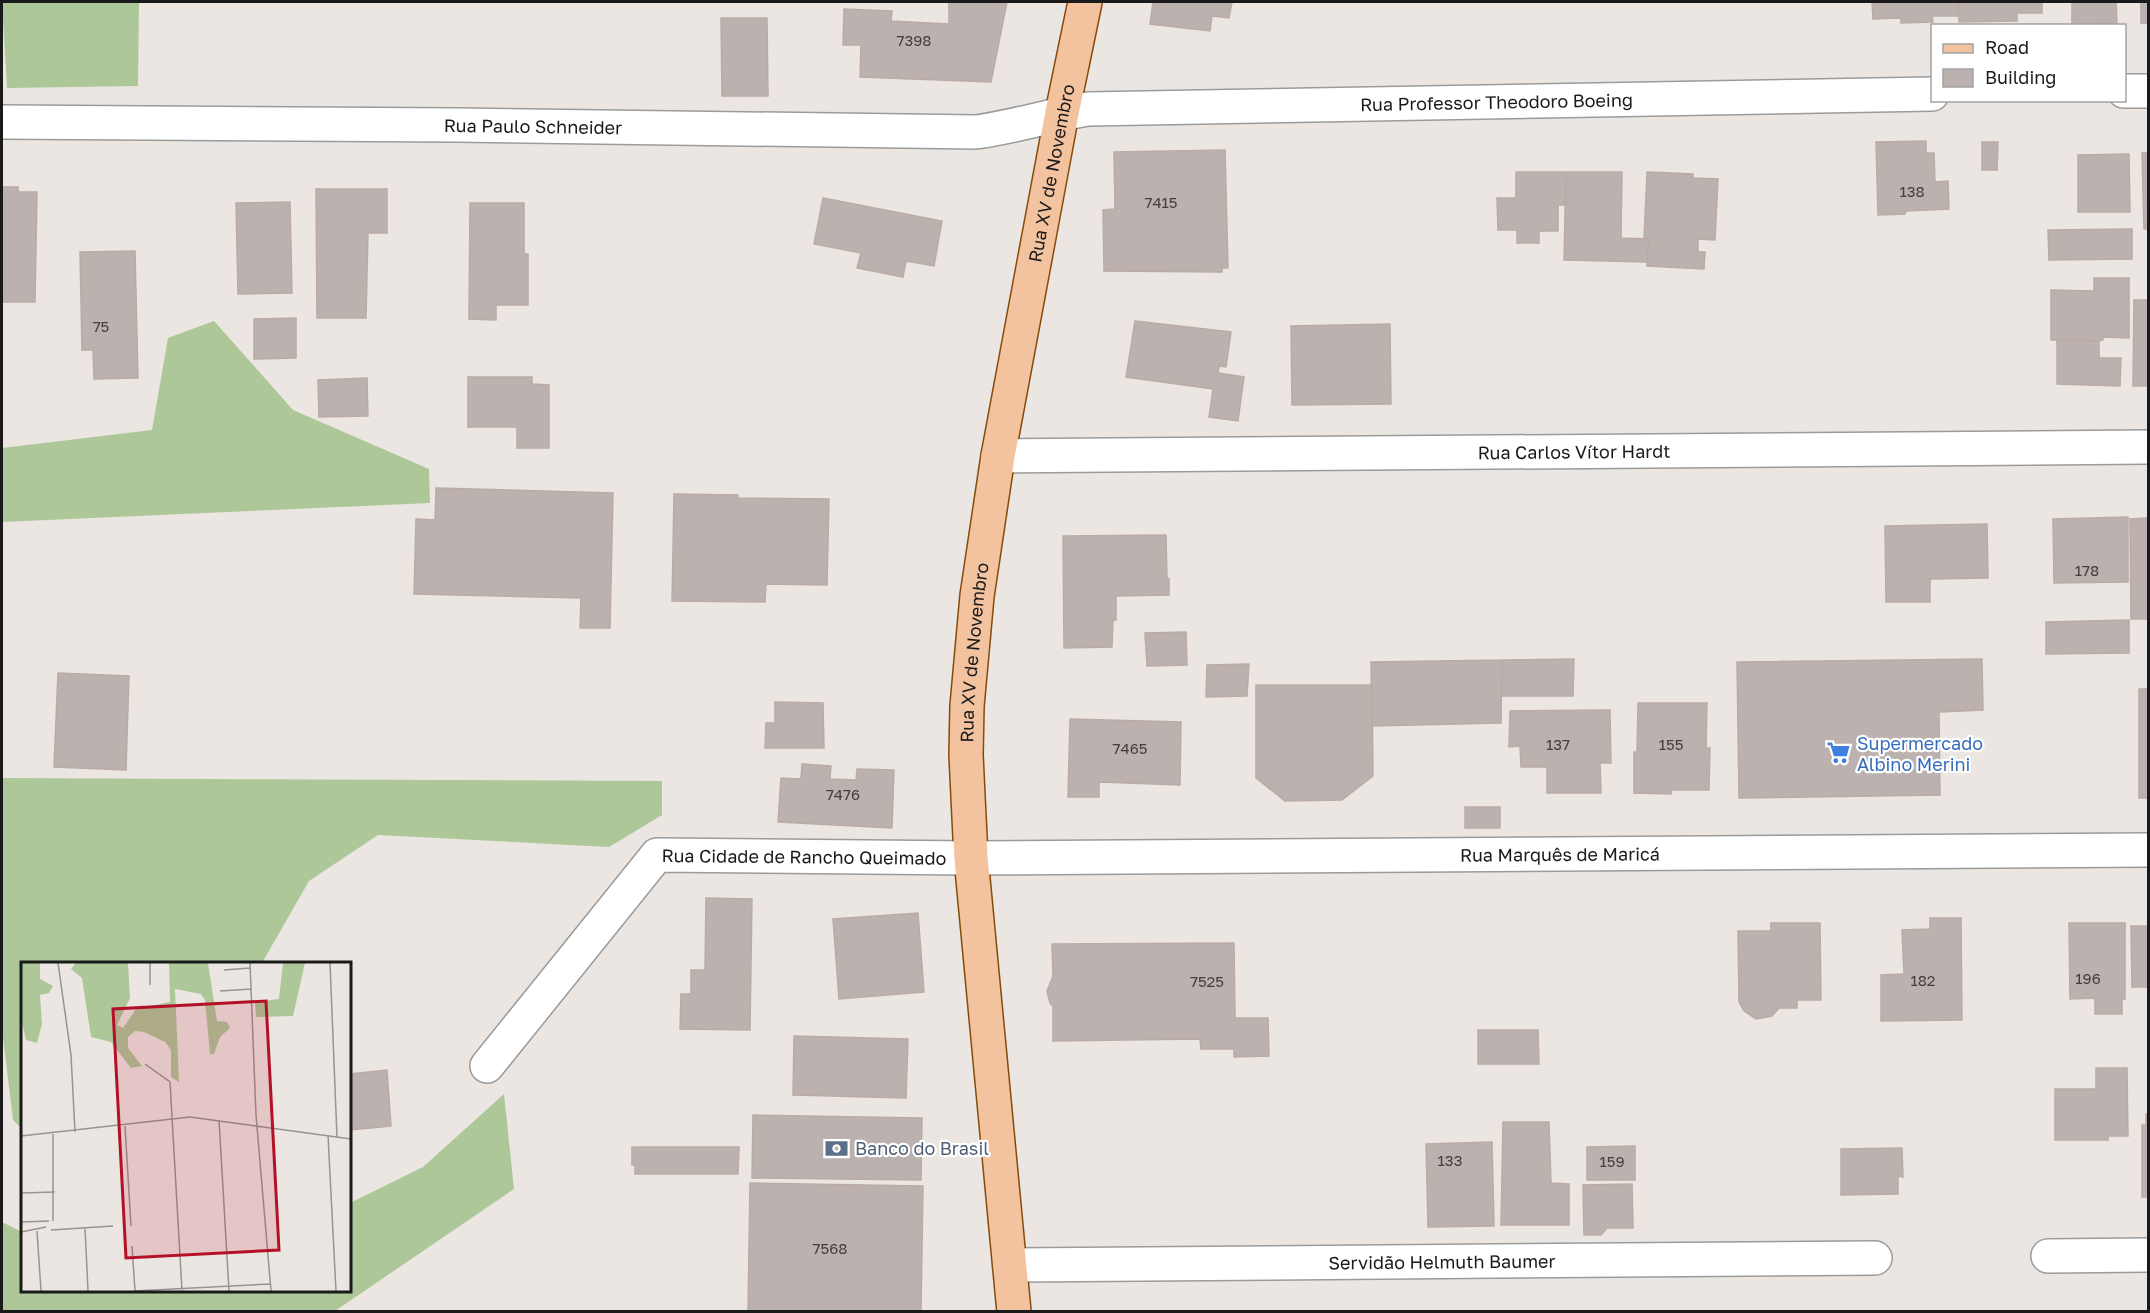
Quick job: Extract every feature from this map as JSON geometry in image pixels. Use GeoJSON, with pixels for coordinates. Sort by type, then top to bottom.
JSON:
{"type":"FeatureCollection","features":[{"type":"Feature","properties":{"kind":"main road","name":"Rua XV de Novembro"},"geometry":{"type":"LineString","coordinates":[[1014,1311],[971,858],[966,755],[967,706],[977,596],[998,456],[1085,2]]}},
{"type":"Feature","properties":{"kind":"street"},"geometry":{"type":"LineString","coordinates":[[2126,91],[2148,91]]}},
{"type":"Feature","properties":{"kind":"street","name":"Rua Professor Theodoro Boeing"},"geometry":{"type":"LineString","coordinates":[[1062,113],[1088,108],[1931,94]]}},
{"type":"Feature","properties":{"kind":"street","name":"Rua Paulo Schneider"},"geometry":{"type":"LineString","coordinates":[[2,122],[976,132],[1006,128],[1062,113]]}},
{"type":"Feature","properties":{"kind":"street","name":"Rua Carlos Vítor Hardt"},"geometry":{"type":"LineString","coordinates":[[998,456],[2148,447]]}},
{"type":"Feature","properties":{"kind":"street","name":"Rua Marquês de Maricá"},"geometry":{"type":"LineString","coordinates":[[971,858],[2148,850]]}},
{"type":"Feature","properties":{"kind":"street","name":"Rua Cidade de Rancho Queimado"},"geometry":{"type":"LineString","coordinates":[[487,1066],[657,855],[971,858]]}},
{"type":"Feature","properties":{"kind":"street"},"geometry":{"type":"LineString","coordinates":[[2048,1256],[2148,1255]]}},
{"type":"Feature","properties":{"kind":"street","name":"Servidão Helmuth Baumer"},"geometry":{"type":"LineString","coordinates":[[1010,1265],[1875,1258]]}},
{"type":"Feature","properties":{"kind":"green space"},"geometry":{"type":"Polygon","coordinates":[[[2,2],[139,2],[138,86],[7,88],[2,2]]]}},
{"type":"Feature","properties":{"kind":"green space"},"geometry":{"type":"Polygon","coordinates":[[[214,321],[293,410],[429,469],[430,503],[2,522],[2,448],[152,430],[168,338],[214,321]]]}},
{"type":"Feature","properties":{"kind":"green space"},"geometry":{"type":"Polygon","coordinates":[[[2,778],[662,781],[662,815],[609,847],[378,835],[309,881],[263,962],[21,962],[21,1128],[13,1120],[2,1029],[2,778]]]}},
{"type":"Feature","properties":{"kind":"green space"},"geometry":{"type":"Polygon","coordinates":[[[504,1094],[514,1189],[335,1311],[2,1311],[2,1222],[21,1232],[21,1292],[351,1292],[351,1203],[423,1167],[504,1094]]]}},
{"type":"Feature","properties":{"kind":"building"},"geometry":{"type":"Polygon","coordinates":[[[949,2],[1007,2],[991,82],[860,77],[861,45],[843,45],[844,9],[892,11],[891,21],[949,24],[949,2]]]}},
{"type":"Feature","properties":{"kind":"building"},"geometry":{"type":"Polygon","coordinates":[[[1153,2],[1232,2],[1229,18],[1212,16],[1210,31],[1150,24],[1153,2]]]}},
{"type":"Feature","properties":{"kind":"building"},"geometry":{"type":"Polygon","coordinates":[[[1872,2],[1958,2],[1958,16],[1932,16],[1933,22],[1901,23],[1901,18],[1873,19],[1872,2]]]}},
{"type":"Feature","properties":{"kind":"building"},"geometry":{"type":"Polygon","coordinates":[[[1959,2],[2042,2],[2042,13],[2017,13],[2017,21],[1959,22],[1959,2]]]}},
{"type":"Feature","properties":{"kind":"building"},"geometry":{"type":"Polygon","coordinates":[[[2072,2],[2116,2],[2117,23],[2072,24],[2072,2]]]}},
{"type":"Feature","properties":{"kind":"building"},"geometry":{"type":"Polygon","coordinates":[[[2141,2],[2148,2],[2148,23],[2141,23],[2141,2]]]}},
{"type":"Feature","properties":{"kind":"building"},"geometry":{"type":"Polygon","coordinates":[[[721,18],[767,18],[768,96],[722,96],[721,18]]]}},
{"type":"Feature","properties":{"kind":"building"},"geometry":{"type":"Polygon","coordinates":[[[1926,141],[1926,153],[1934,153],[1935,182],[1948,181],[1949,209],[1878,215],[1876,142],[1926,141]]]}},
{"type":"Feature","properties":{"kind":"building"},"geometry":{"type":"Polygon","coordinates":[[[1982,142],[1998,142],[1997,170],[1982,170],[1982,142]]]}},
{"type":"Feature","properties":{"kind":"building"},"geometry":{"type":"Polygon","coordinates":[[[1225,150],[1228,268],[1222,268],[1222,272],[1104,271],[1103,210],[1115,209],[1114,152],[1225,150]]]}},
{"type":"Feature","properties":{"kind":"building"},"geometry":{"type":"Polygon","coordinates":[[[2142,153],[2148,153],[2148,229],[2144,229],[2142,153]]]}},
{"type":"Feature","properties":{"kind":"building"},"geometry":{"type":"Polygon","coordinates":[[[2129,154],[2130,212],[2078,212],[2078,155],[2129,154]]]}},
{"type":"Feature","properties":{"kind":"building"},"geometry":{"type":"Polygon","coordinates":[[[1516,172],[1566,172],[1566,205],[1558,205],[1558,231],[1539,231],[1539,243],[1517,243],[1517,230],[1498,230],[1497,198],[1516,198],[1516,172]]]}},
{"type":"Feature","properties":{"kind":"building"},"geometry":{"type":"Polygon","coordinates":[[[1566,172],[1622,172],[1621,238],[1649,239],[1647,262],[1564,260],[1566,172]]]}},
{"type":"Feature","properties":{"kind":"building"},"geometry":{"type":"Polygon","coordinates":[[[1647,172],[1693,174],[1693,178],[1718,179],[1715,240],[1698,239],[1698,252],[1705,252],[1704,269],[1647,266],[1649,239],[1644,239],[1647,172]]]}},
{"type":"Feature","properties":{"kind":"building"},"geometry":{"type":"Polygon","coordinates":[[[2,187],[18,187],[18,192],[37,192],[35,302],[2,302],[2,187]]]}},
{"type":"Feature","properties":{"kind":"building"},"geometry":{"type":"Polygon","coordinates":[[[316,189],[387,189],[387,233],[368,233],[366,318],[317,318],[316,189]]]}},
{"type":"Feature","properties":{"kind":"building"},"geometry":{"type":"Polygon","coordinates":[[[823,198],[942,221],[934,266],[906,261],[903,277],[857,268],[861,253],[814,244],[823,198]]]}},
{"type":"Feature","properties":{"kind":"building"},"geometry":{"type":"Polygon","coordinates":[[[290,202],[292,293],[238,294],[236,203],[290,202]]]}},
{"type":"Feature","properties":{"kind":"building"},"geometry":{"type":"Polygon","coordinates":[[[470,203],[524,203],[524,254],[528,254],[528,305],[496,305],[496,320],[469,319],[470,203]]]}},
{"type":"Feature","properties":{"kind":"building"},"geometry":{"type":"Polygon","coordinates":[[[2132,229],[2132,259],[2049,260],[2048,230],[2132,229]]]}},
{"type":"Feature","properties":{"kind":"building"},"geometry":{"type":"Polygon","coordinates":[[[135,251],[138,378],[94,379],[93,350],[82,350],[80,252],[135,251]]]}},
{"type":"Feature","properties":{"kind":"building"},"geometry":{"type":"Polygon","coordinates":[[[2094,278],[2129,278],[2129,338],[2103,337],[2103,340],[2099,341],[2051,340],[2051,290],[2094,291],[2094,278]]]}},
{"type":"Feature","properties":{"kind":"building"},"geometry":{"type":"Polygon","coordinates":[[[2134,300],[2148,300],[2148,386],[2133,386],[2134,300]]]}},
{"type":"Feature","properties":{"kind":"building"},"geometry":{"type":"Polygon","coordinates":[[[296,318],[296,358],[254,359],[254,319],[296,318]]]}},
{"type":"Feature","properties":{"kind":"building"},"geometry":{"type":"Polygon","coordinates":[[[1135,321],[1231,332],[1226,367],[1219,366],[1218,373],[1244,377],[1238,421],[1209,417],[1213,389],[1126,377],[1135,321]]]}},
{"type":"Feature","properties":{"kind":"building"},"geometry":{"type":"Polygon","coordinates":[[[1390,324],[1391,404],[1292,405],[1291,326],[1390,324]]]}},
{"type":"Feature","properties":{"kind":"building"},"geometry":{"type":"Polygon","coordinates":[[[2057,340],[2099,341],[2099,358],[2121,358],[2120,386],[2057,384],[2057,340]]]}},
{"type":"Feature","properties":{"kind":"building"},"geometry":{"type":"Polygon","coordinates":[[[468,377],[532,377],[532,384],[549,385],[549,448],[517,448],[517,427],[468,427],[468,377]]]}},
{"type":"Feature","properties":{"kind":"building"},"geometry":{"type":"Polygon","coordinates":[[[367,378],[368,416],[319,417],[318,380],[367,378]]]}},
{"type":"Feature","properties":{"kind":"building"},"geometry":{"type":"Polygon","coordinates":[[[436,488],[613,493],[610,628],[580,628],[581,598],[414,594],[416,519],[435,520],[436,488]]]}},
{"type":"Feature","properties":{"kind":"building"},"geometry":{"type":"Polygon","coordinates":[[[674,494],[738,495],[738,498],[829,499],[827,585],[766,584],[765,602],[672,601],[674,494]]]}},
{"type":"Feature","properties":{"kind":"building"},"geometry":{"type":"Polygon","coordinates":[[[2128,517],[2128,582],[2054,583],[2053,519],[2128,517]]]}},
{"type":"Feature","properties":{"kind":"building"},"geometry":{"type":"Polygon","coordinates":[[[2148,518],[2148,619],[2131,619],[2130,519],[2148,518]]]}},
{"type":"Feature","properties":{"kind":"building"},"geometry":{"type":"Polygon","coordinates":[[[1987,524],[1988,578],[1930,579],[1930,602],[1886,602],[1885,526],[1987,524]]]}},
{"type":"Feature","properties":{"kind":"building"},"geometry":{"type":"Polygon","coordinates":[[[1166,535],[1169,595],[1116,596],[1116,620],[1113,620],[1112,647],[1064,648],[1063,536],[1166,535]]]}},
{"type":"Feature","properties":{"kind":"building"},"geometry":{"type":"Polygon","coordinates":[[[2129,620],[2129,653],[2046,654],[2046,622],[2129,620]]]}},
{"type":"Feature","properties":{"kind":"building"},"geometry":{"type":"Polygon","coordinates":[[[1186,632],[1187,665],[1147,666],[1145,633],[1186,632]]]}},
{"type":"Feature","properties":{"kind":"building"},"geometry":{"type":"Polygon","coordinates":[[[1574,659],[1573,696],[1502,696],[1502,660],[1574,659]]]}},
{"type":"Feature","properties":{"kind":"building","name":"Supermercado Albino Merini"},"geometry":{"type":"Polygon","coordinates":[[[1982,659],[1983,710],[1939,712],[1940,795],[1739,798],[1737,662],[1982,659]]]}},
{"type":"Feature","properties":{"kind":"building"},"geometry":{"type":"Polygon","coordinates":[[[1502,660],[1501,723],[1372,726],[1371,662],[1502,660]]]}},
{"type":"Feature","properties":{"kind":"building"},"geometry":{"type":"Polygon","coordinates":[[[1249,664],[1247,696],[1206,697],[1207,665],[1249,664]]]}},
{"type":"Feature","properties":{"kind":"building"},"geometry":{"type":"Polygon","coordinates":[[[58,673],[129,676],[126,770],[54,767],[58,673]]]}},
{"type":"Feature","properties":{"kind":"building"},"geometry":{"type":"Polygon","coordinates":[[[1256,685],[1372,685],[1373,776],[1342,800],[1285,801],[1256,778],[1256,685]]]}},
{"type":"Feature","properties":{"kind":"building"},"geometry":{"type":"Polygon","coordinates":[[[2139,689],[2148,689],[2148,798],[2139,798],[2139,689]]]}},
{"type":"Feature","properties":{"kind":"building"},"geometry":{"type":"Polygon","coordinates":[[[775,702],[823,703],[824,748],[765,748],[766,723],[775,723],[775,702]]]}},
{"type":"Feature","properties":{"kind":"building"},"geometry":{"type":"Polygon","coordinates":[[[1638,703],[1707,703],[1706,748],[1710,748],[1709,790],[1671,790],[1671,794],[1634,793],[1634,752],[1637,752],[1638,703]]]}},
{"type":"Feature","properties":{"kind":"building"},"geometry":{"type":"Polygon","coordinates":[[[1610,710],[1611,763],[1600,763],[1601,793],[1547,793],[1547,767],[1521,767],[1520,746],[1509,747],[1510,711],[1610,710]]]}},
{"type":"Feature","properties":{"kind":"building"},"geometry":{"type":"Polygon","coordinates":[[[1070,719],[1181,722],[1180,785],[1099,782],[1099,797],[1068,797],[1070,719]]]}},
{"type":"Feature","properties":{"kind":"building"},"geometry":{"type":"Polygon","coordinates":[[[802,764],[831,766],[830,779],[856,780],[857,769],[894,770],[892,828],[778,822],[781,778],[801,779],[802,764]]]}},
{"type":"Feature","properties":{"kind":"building"},"geometry":{"type":"Polygon","coordinates":[[[1465,807],[1500,807],[1500,828],[1465,828],[1465,807]]]}},
{"type":"Feature","properties":{"kind":"building"},"geometry":{"type":"Polygon","coordinates":[[[706,898],[752,899],[750,1030],[680,1029],[681,994],[691,994],[691,970],[705,970],[706,898]]]}},
{"type":"Feature","properties":{"kind":"building"},"geometry":{"type":"Polygon","coordinates":[[[918,913],[924,992],[839,999],[833,919],[918,913]]]}},
{"type":"Feature","properties":{"kind":"building"},"geometry":{"type":"Polygon","coordinates":[[[1930,918],[1961,918],[1962,1020],[1881,1021],[1881,975],[1904,974],[1902,930],[1930,929],[1930,918]]]}},
{"type":"Feature","properties":{"kind":"building"},"geometry":{"type":"Polygon","coordinates":[[[1771,923],[1820,923],[1821,1000],[1797,1000],[1797,1008],[1779,1008],[1772,1016],[1756,1019],[1744,1011],[1739,1002],[1738,931],[1771,931],[1771,923]]]}},
{"type":"Feature","properties":{"kind":"building"},"geometry":{"type":"Polygon","coordinates":[[[2069,923],[2125,923],[2125,999],[2122,999],[2122,1014],[2095,1014],[2095,998],[2070,999],[2069,923]]]}},
{"type":"Feature","properties":{"kind":"building"},"geometry":{"type":"Polygon","coordinates":[[[2131,926],[2148,926],[2148,987],[2132,987],[2131,926]]]}},
{"type":"Feature","properties":{"kind":"building"},"geometry":{"type":"Polygon","coordinates":[[[1234,943],[1235,1018],[1268,1018],[1269,1056],[1234,1057],[1234,1049],[1201,1049],[1200,1039],[1053,1041],[1053,1006],[1047,991],[1053,976],[1052,944],[1234,943]]]}},
{"type":"Feature","properties":{"kind":"building"},"geometry":{"type":"Polygon","coordinates":[[[1478,1030],[1538,1030],[1539,1064],[1478,1064],[1478,1030]]]}},
{"type":"Feature","properties":{"kind":"building"},"geometry":{"type":"Polygon","coordinates":[[[794,1036],[908,1039],[906,1098],[793,1095],[794,1036]]]}},
{"type":"Feature","properties":{"kind":"building"},"geometry":{"type":"Polygon","coordinates":[[[2096,1068],[2127,1068],[2128,1136],[2108,1136],[2108,1140],[2055,1140],[2055,1089],[2096,1089],[2096,1068]]]}},
{"type":"Feature","properties":{"kind":"building"},"geometry":{"type":"Polygon","coordinates":[[[387,1070],[391,1126],[351,1130],[351,1074],[387,1070]]]}},
{"type":"Feature","properties":{"kind":"building"},"geometry":{"type":"Polygon","coordinates":[[[2146,1114],[2148,1114],[2148,1197],[2142,1197],[2142,1125],[2146,1125],[2146,1114]]]}},
{"type":"Feature","properties":{"kind":"building","name":"Banco do Brasil"},"geometry":{"type":"Polygon","coordinates":[[[753,1115],[922,1118],[921,1180],[752,1178],[753,1115]]]}},
{"type":"Feature","properties":{"kind":"building"},"geometry":{"type":"Polygon","coordinates":[[[1503,1122],[1549,1122],[1551,1183],[1569,1184],[1569,1225],[1501,1225],[1503,1122]]]}},
{"type":"Feature","properties":{"kind":"building"},"geometry":{"type":"Polygon","coordinates":[[[1492,1142],[1494,1226],[1428,1227],[1426,1144],[1492,1142]]]}},
{"type":"Feature","properties":{"kind":"building"},"geometry":{"type":"Polygon","coordinates":[[[1635,1146],[1635,1180],[1587,1180],[1587,1147],[1635,1146]]]}},
{"type":"Feature","properties":{"kind":"building"},"geometry":{"type":"Polygon","coordinates":[[[632,1147],[739,1147],[738,1174],[635,1174],[635,1165],[632,1165],[632,1147]]]}},
{"type":"Feature","properties":{"kind":"building"},"geometry":{"type":"Polygon","coordinates":[[[1902,1148],[1903,1177],[1898,1176],[1898,1194],[1841,1195],[1841,1149],[1902,1148]]]}},
{"type":"Feature","properties":{"kind":"building"},"geometry":{"type":"Polygon","coordinates":[[[750,1183],[923,1186],[921,1312],[748,1312],[750,1183]]]}},
{"type":"Feature","properties":{"kind":"building"},"geometry":{"type":"Polygon","coordinates":[[[1632,1184],[1633,1228],[1607,1228],[1601,1235],[1584,1235],[1583,1185],[1632,1184]]]}},
{"type":"Feature","properties":{"kind":"place","name":"Supermercado Albino Merini"},"geometry":{"type":"Point","coordinates":[1839,753]}},
{"type":"Feature","properties":{"kind":"place","name":"Banco do Brasil"},"geometry":{"type":"Point","coordinates":[837,1148]}}]}
